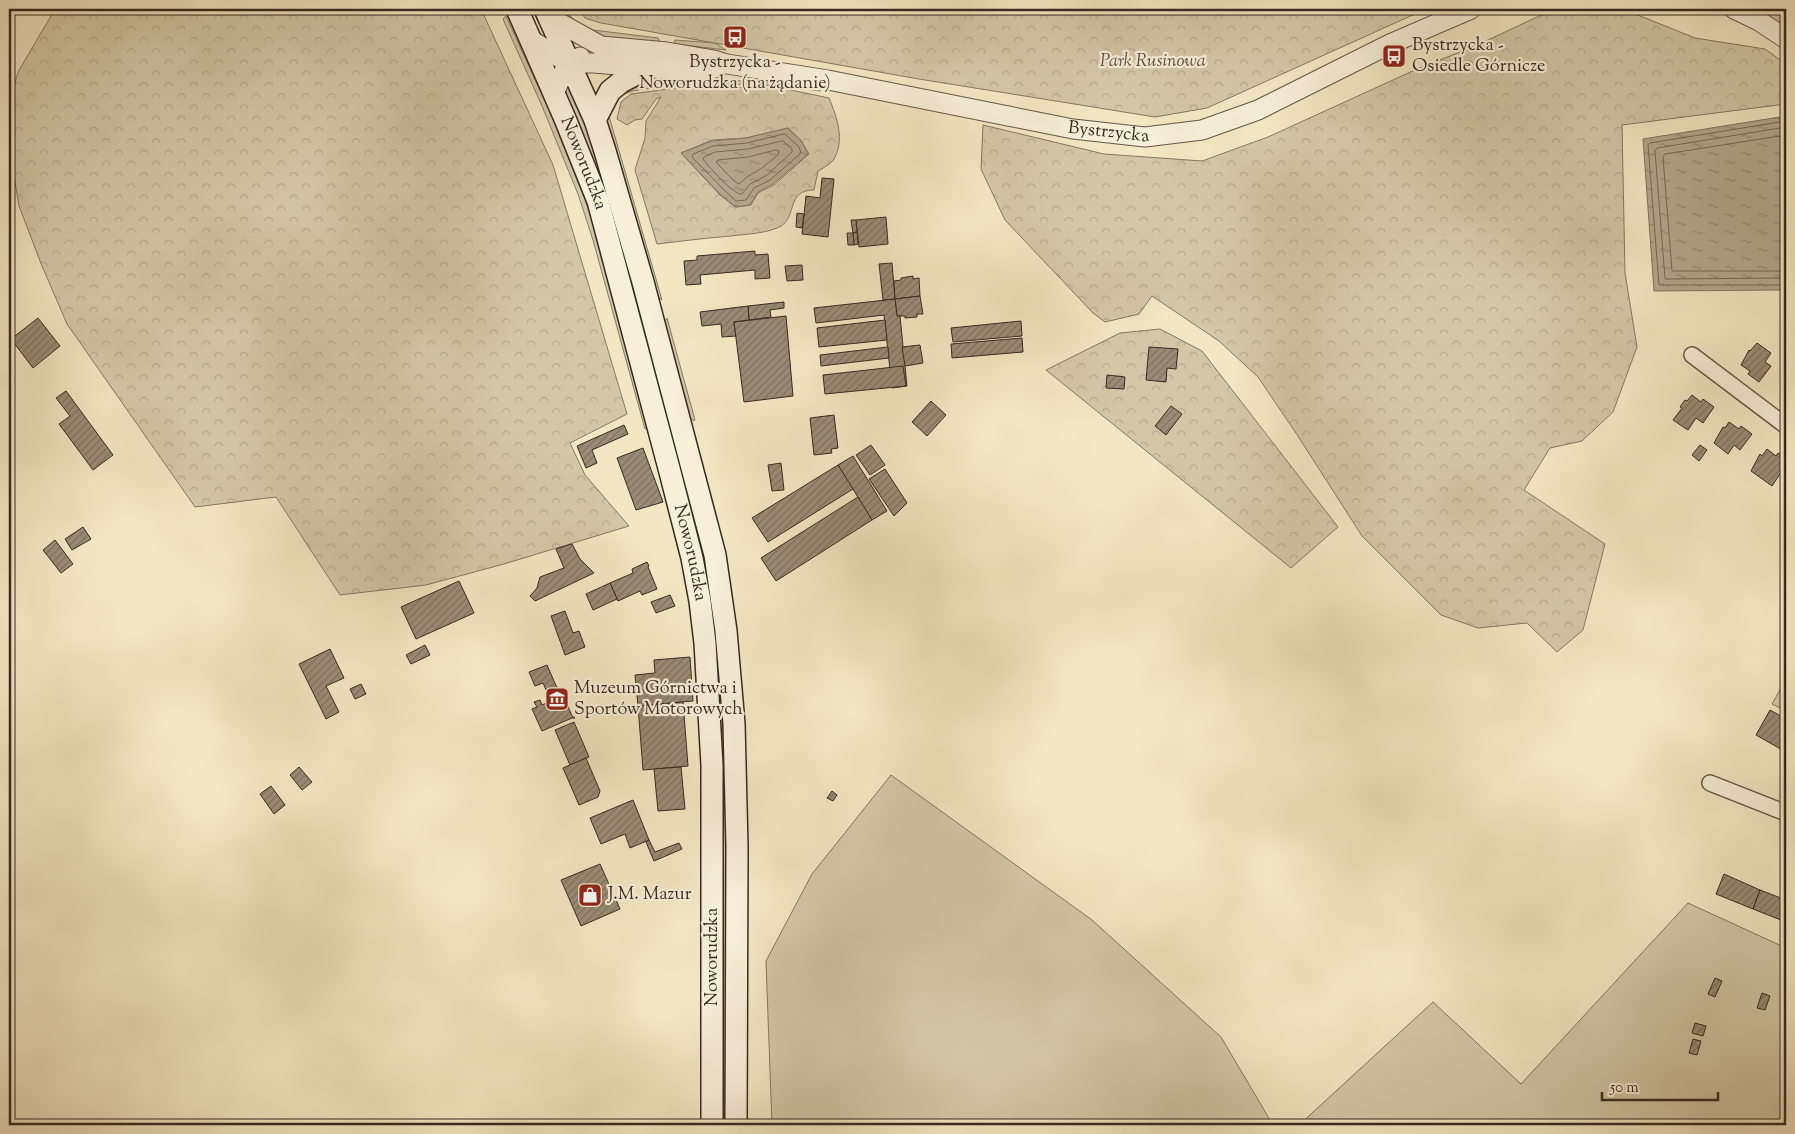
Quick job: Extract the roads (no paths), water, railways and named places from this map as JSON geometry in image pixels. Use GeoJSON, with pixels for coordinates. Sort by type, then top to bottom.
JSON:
{"type":"FeatureCollection","features":[{"type":"Feature","properties":{"kind":"main road","name":"Noworudzka"},"geometry":{"type":"LineString","coordinates":[[517,9],[532,40],[598,201],[692,558],[700,600],[705,643],[712,766],[712,1125]]}},
{"type":"Feature","properties":{"kind":"main road","name":"Noworudzka"},"geometry":{"type":"LineString","coordinates":[[547,13],[595,120],[643,282],[714,555],[726,630],[734,724],[737,846],[737,1123]]}},
{"type":"Feature","properties":{"kind":"main road"},"geometry":{"type":"LineString","coordinates":[[595,120],[610,90],[648,68]]}},
{"type":"Feature","properties":{"kind":"street","name":"Bystrzycka"},"geometry":{"type":"LineString","coordinates":[[547,13],[600,46],[667,52],[714,60],[726,64],[828,80],[1073,129],[1145,137],[1202,130],[1258,110],[1390,44],[1470,9]]}},
{"type":"Feature","properties":{"kind":"street"},"geometry":{"type":"LineString","coordinates":[[1734,9],[1759,21],[1786,40]]}},
{"type":"Feature","properties":{"kind":"street"},"geometry":{"type":"LineString","coordinates":[[532,40],[568,63]]}},
{"type":"Feature","properties":{"kind":"street"},"geometry":{"type":"LineString","coordinates":[[554,93],[568,63],[600,46]]}},
{"type":"Feature","properties":{"kind":"street","name":"Bystrzycka"},"geometry":{"type":"LineString","coordinates":[[568,63],[708,70],[726,64]]}},
{"type":"Feature","properties":{"kind":"street"},"geometry":{"type":"LineString","coordinates":[[1692,355],[1786,426]]}},
{"type":"Feature","properties":{"kind":"street"},"geometry":{"type":"LineString","coordinates":[[1710,783],[1786,813]]}},
{"type":"Feature","properties":{"kind":"water"},"geometry":{"type":"Polygon","coordinates":[[[1786,116],[1786,290],[1654,291],[1643,139],[1786,116]]]}},
{"type":"Feature","properties":{"kind":"water"},"geometry":{"type":"Polygon","coordinates":[[[788,128],[803,144],[808,154],[773,184],[758,192],[750,205],[736,207],[720,194],[681,153],[712,141],[746,138],[788,128]]]}},
{"type":"Feature","properties":{"kind":"place","name":"Bystrzycka - Noworudzka (na żądanie)"},"geometry":{"type":"Point","coordinates":[735,37]}},
{"type":"Feature","properties":{"kind":"place","name":"Bystrzycka - Osiedle Górnicze"},"geometry":{"type":"Point","coordinates":[1394,56]}},
{"type":"Feature","properties":{"kind":"place","name":"Muzeum Górnictwa i Sportów Motorowych"},"geometry":{"type":"Point","coordinates":[557,699]}},
{"type":"Feature","properties":{"kind":"place","name":"J.M. Mazur"},"geometry":{"type":"Point","coordinates":[590,895]}},
{"type":"Feature","properties":{"kind":"park label","name":"Park Rusinowa"},"geometry":{"type":"Point","coordinates":[1153,62]}}]}
